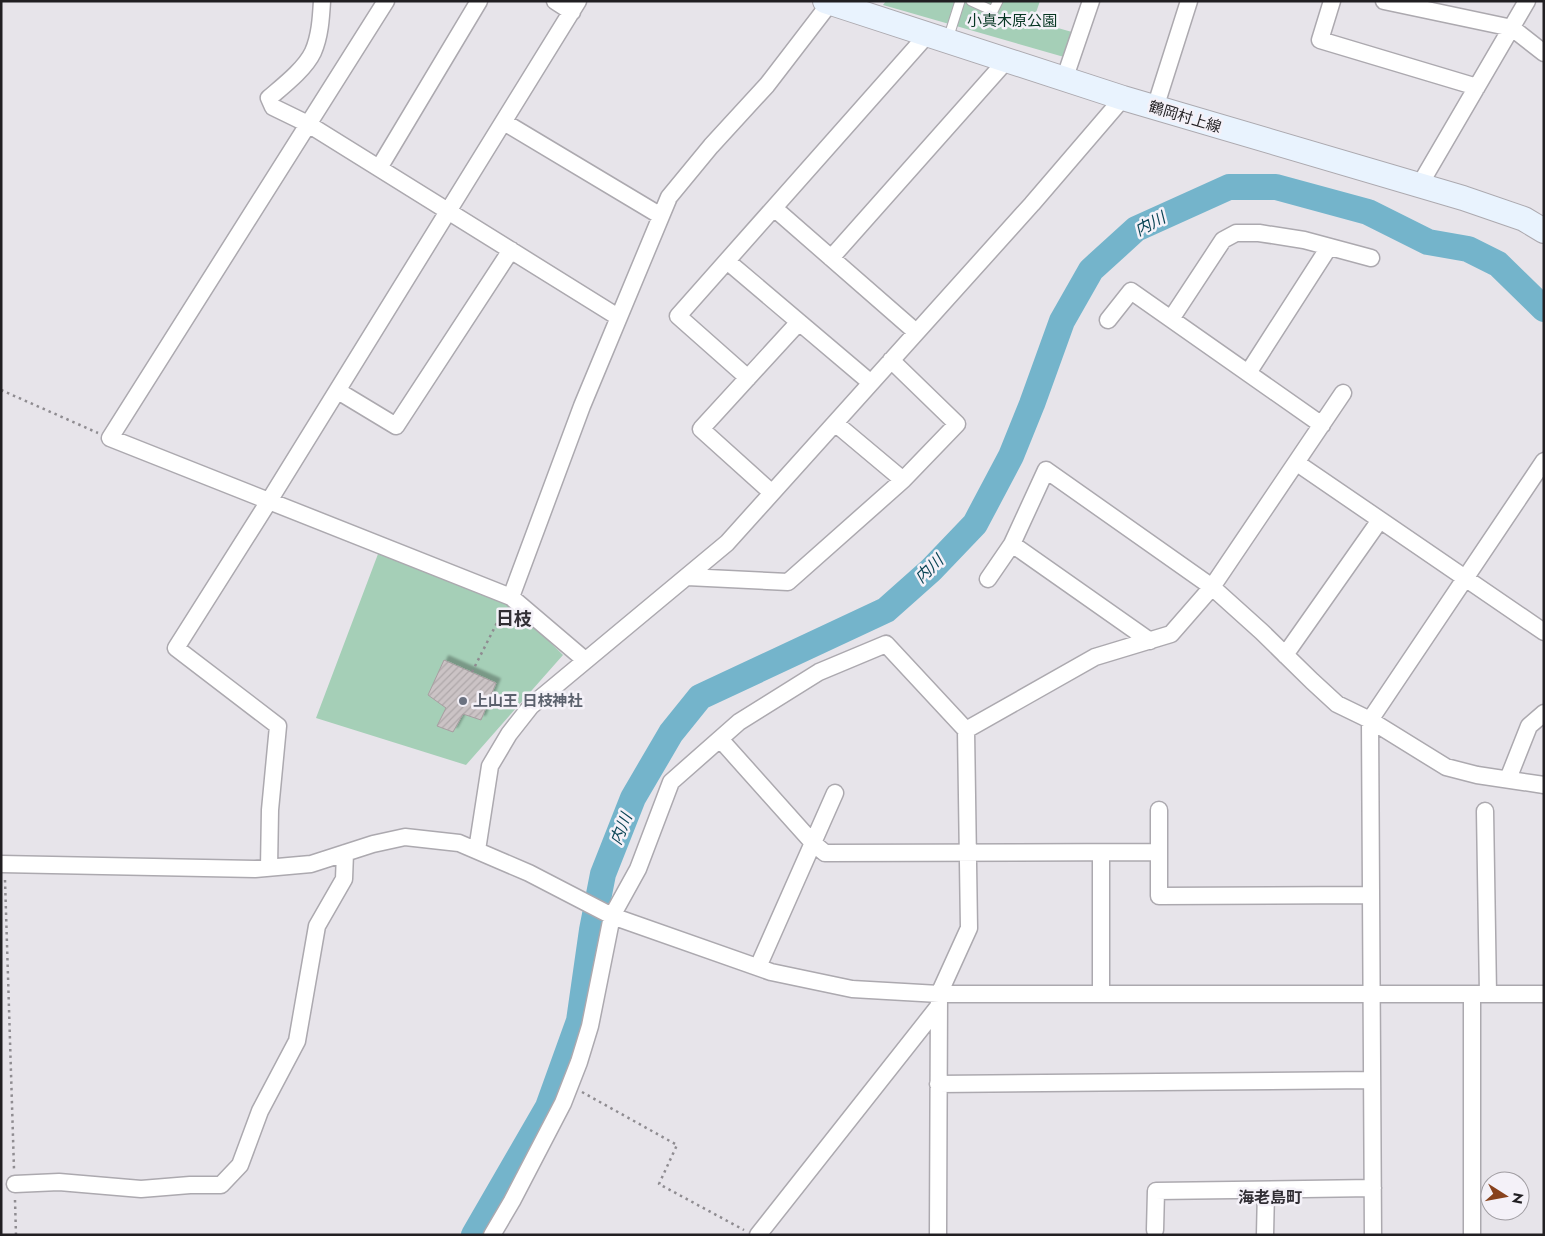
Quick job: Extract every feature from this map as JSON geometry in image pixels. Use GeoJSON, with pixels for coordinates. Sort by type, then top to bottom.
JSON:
{"type":"FeatureCollection","features":[{"type":"Feature","properties":{"kind":"main road","name":"鶴岡村上線"},"geometry":{"type":"LineString","coordinates":[[827,2],[1064,80],[1463,198],[1524,220],[1544,232]]}},
{"type":"Feature","properties":{"kind":"street"},"geometry":{"type":"LineString","coordinates":[[322,1],[320,23],[312,53],[296,73],[269,98],[273,107],[308,124],[618,317]]}},
{"type":"Feature","properties":{"kind":"street"},"geometry":{"type":"LineString","coordinates":[[379,168],[479,1]]}},
{"type":"Feature","properties":{"kind":"street"},"geometry":{"type":"LineString","coordinates":[[269,868],[270,810],[278,726],[176,648],[338,391],[575,7],[555,1]]}},
{"type":"Feature","properties":{"kind":"street"},"geometry":{"type":"LineString","coordinates":[[1064,80],[1091,1]]}},
{"type":"Feature","properties":{"kind":"street"},"geometry":{"type":"LineString","coordinates":[[1155,108],[1189,1]]}},
{"type":"Feature","properties":{"kind":"street"},"geometry":{"type":"LineString","coordinates":[[1332,1],[1320,40],[1477,87]]}},
{"type":"Feature","properties":{"kind":"street"},"geometry":{"type":"LineString","coordinates":[[1384,1],[1454,8],[1512,28],[1544,52]]}},
{"type":"Feature","properties":{"kind":"street"},"geometry":{"type":"LineString","coordinates":[[1419,186],[1527,1]]}},
{"type":"Feature","properties":{"kind":"street"},"geometry":{"type":"LineString","coordinates":[[511,597],[582,406],[669,197],[711,146],[767,85],[827,2]]}},
{"type":"Feature","properties":{"kind":"street"},"geometry":{"type":"LineString","coordinates":[[381,3],[308,124],[110,438],[511,597],[585,660]]}},
{"type":"Feature","properties":{"kind":"street"},"geometry":{"type":"LineString","coordinates":[[748,378],[678,316],[774,208],[937,38]]}},
{"type":"Feature","properties":{"kind":"street"},"geometry":{"type":"LineString","coordinates":[[831,258],[1006,61]]}},
{"type":"Feature","properties":{"kind":"street"},"geometry":{"type":"LineString","coordinates":[[477,850],[490,766],[509,734],[531,706],[727,543],[1032,204],[1123,98]]}},
{"type":"Feature","properties":{"kind":"street"},"geometry":{"type":"LineString","coordinates":[[504,122],[661,216]]}},
{"type":"Feature","properties":{"kind":"street"},"geometry":{"type":"LineString","coordinates":[[774,208],[916,332]]}},
{"type":"Feature","properties":{"kind":"street"},"geometry":{"type":"LineString","coordinates":[[1171,319],[1223,240],[1236,233],[1259,233],[1304,240],[1371,258]]}},
{"type":"Feature","properties":{"kind":"street"},"geometry":{"type":"LineString","coordinates":[[1248,373],[1329,247]]}},
{"type":"Feature","properties":{"kind":"street"},"geometry":{"type":"LineString","coordinates":[[338,391],[396,426],[511,250]]}},
{"type":"Feature","properties":{"kind":"street"},"geometry":{"type":"LineString","coordinates":[[727,261],[871,383]]}},
{"type":"Feature","properties":{"kind":"street"},"geometry":{"type":"LineString","coordinates":[[1108,320],[1131,291],[1322,425]]}},
{"type":"Feature","properties":{"kind":"street"},"geometry":{"type":"LineString","coordinates":[[772,493],[701,429],[799,322]]}},
{"type":"Feature","properties":{"kind":"street"},"geometry":{"type":"LineString","coordinates":[[686,577],[788,582],[903,480],[958,424],[891,360]]}},
{"type":"Feature","properties":{"kind":"street"},"geometry":{"type":"LineString","coordinates":[[966,730],[1095,658],[1171,634],[1212,587],[1297,464],[1343,393]]}},
{"type":"Feature","properties":{"kind":"street"},"geometry":{"type":"LineString","coordinates":[[835,423],[903,480]]}},
{"type":"Feature","properties":{"kind":"street"},"geometry":{"type":"LineString","coordinates":[[1373,1235],[1370,720],[1544,461]]}},
{"type":"Feature","properties":{"kind":"street"},"geometry":{"type":"LineString","coordinates":[[1297,464],[1544,632]]}},
{"type":"Feature","properties":{"kind":"street"},"geometry":{"type":"LineString","coordinates":[[988,579],[1012,544],[1046,470],[1212,587],[1337,704],[1370,720],[1446,768],[1544,785]]}},
{"type":"Feature","properties":{"kind":"street"},"geometry":{"type":"LineString","coordinates":[[1285,655],[1380,520]]}},
{"type":"Feature","properties":{"kind":"street"},"geometry":{"type":"LineString","coordinates":[[1012,544],[1150,641]]}},
{"type":"Feature","properties":{"kind":"street"},"geometry":{"type":"LineString","coordinates":[[492,1235],[563,1103],[590,1026],[612,916],[638,869],[671,782],[740,722],[819,672],[886,644],[966,730],[969,928],[939,1001],[758,1235]]}},
{"type":"Feature","properties":{"kind":"street"},"geometry":{"type":"LineString","coordinates":[[1508,779],[1529,726],[1544,713]]}},
{"type":"Feature","properties":{"kind":"street"},"geometry":{"type":"LineString","coordinates":[[720,738],[824,853],[1159,852]]}},
{"type":"Feature","properties":{"kind":"street"},"geometry":{"type":"LineString","coordinates":[[758,967],[835,793]]}},
{"type":"Feature","properties":{"kind":"street"},"geometry":{"type":"LineString","coordinates":[[1159,810],[1159,896],[1371,896]]}},
{"type":"Feature","properties":{"kind":"street"},"geometry":{"type":"LineString","coordinates":[[1486,811],[1488,994]]}},
{"type":"Feature","properties":{"kind":"street"},"geometry":{"type":"LineString","coordinates":[[3,863],[255,869],[311,864],[373,844],[405,837],[459,844],[477,850],[529,873],[612,916],[779,974],[852,989],[939,1001],[1100,993],[1544,994]]}},
{"type":"Feature","properties":{"kind":"street"},"geometry":{"type":"LineString","coordinates":[[14,1184],[59,1182],[141,1189],[190,1185],[221,1185],[240,1166],[260,1111],[297,1041],[317,926],[344,879],[345,853]]}},
{"type":"Feature","properties":{"kind":"street"},"geometry":{"type":"LineString","coordinates":[[1100,993],[1101,853]]}},
{"type":"Feature","properties":{"kind":"street"},"geometry":{"type":"LineString","coordinates":[[1472,994],[1472,1235]]}},
{"type":"Feature","properties":{"kind":"street"},"geometry":{"type":"LineString","coordinates":[[938,1235],[939,1001]]}},
{"type":"Feature","properties":{"kind":"street"},"geometry":{"type":"LineString","coordinates":[[938,1084],[1372,1080]]}},
{"type":"Feature","properties":{"kind":"street"},"geometry":{"type":"LineString","coordinates":[[1155,1230],[1156,1191],[1373,1188]]}},
{"type":"Feature","properties":{"kind":"street"},"geometry":{"type":"LineString","coordinates":[[1265,1235],[1266,1190]]}},
{"type":"Feature","properties":{"kind":"lane"},"geometry":{"type":"LineString","coordinates":[[937,38],[960,1]]}},
{"type":"Feature","properties":{"kind":"lane"},"geometry":{"type":"LineString","coordinates":[[971,1],[993,10],[998,1]]}},
{"type":"Feature","properties":{"kind":"path"},"geometry":{"type":"LineString","coordinates":[[1,390],[110,438]]}},
{"type":"Feature","properties":{"kind":"path"},"geometry":{"type":"LineString","coordinates":[[472,672],[511,597]]}},
{"type":"Feature","properties":{"kind":"path"},"geometry":{"type":"LineString","coordinates":[[3,863],[16,1235]]}},
{"type":"Feature","properties":{"kind":"path"},"geometry":{"type":"LineString","coordinates":[[570,1085],[677,1144],[659,1184],[752,1235]]}},
{"type":"Feature","properties":{"kind":"green space","name":"小真木原公園"},"geometry":{"type":"Polygon","coordinates":[[[886,1],[1040,1],[1033,21],[1072,32],[1064,57],[883,5],[886,1]]]}},
{"type":"Feature","properties":{"kind":"green space"},"geometry":{"type":"Polygon","coordinates":[[[378,554],[512,604],[563,655],[466,765],[316,718],[378,554]]]}},
{"type":"Feature","properties":{"kind":"building","name":"上山王 日枝神社"},"geometry":{"type":"Polygon","coordinates":[[[444,660],[496,683],[481,720],[463,714],[453,732],[437,726],[446,708],[428,695],[444,660]]]}},
{"type":"Feature","properties":{"kind":"waterway","name":"内川"},"geometry":{"type":"LineString","coordinates":[[474,1235],[548,1107],[579,1021],[592,930],[603,874],[633,798],[671,733],[700,697],[886,610],[931,570],[975,524],[1011,456],[1062,321],[1091,270],[1136,229],[1229,187],[1276,187],[1368,212],[1428,242],[1468,249],[1498,264],[1544,309]]}},
{"type":"Feature","properties":{"kind":"place","name":"上山王 日枝神社"},"geometry":{"type":"Point","coordinates":[463,701]}},
{"type":"Feature","properties":{"kind":"district","name":"日枝"},"geometry":{"type":"Point","coordinates":[514,619]}},
{"type":"Feature","properties":{"kind":"district","name":"海老島町"},"geometry":{"type":"Point","coordinates":[1270,1197]}}]}
